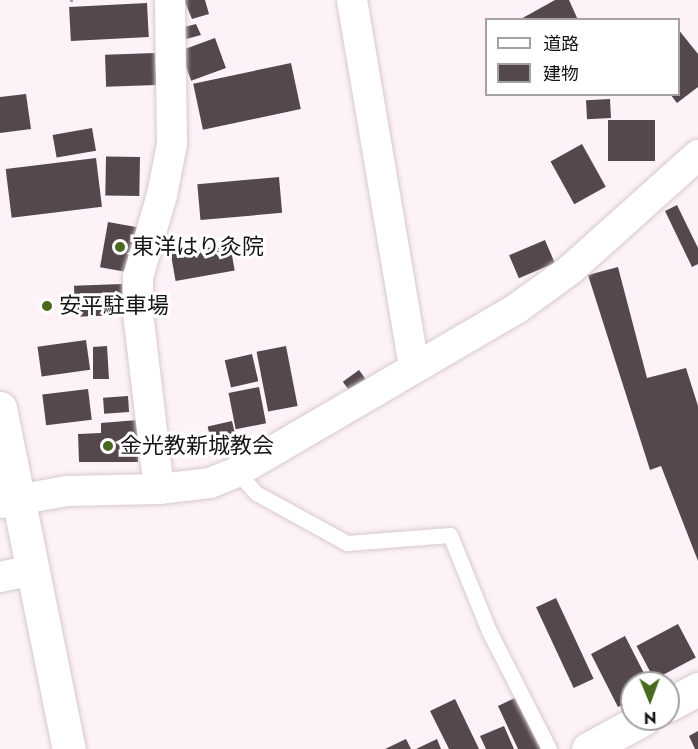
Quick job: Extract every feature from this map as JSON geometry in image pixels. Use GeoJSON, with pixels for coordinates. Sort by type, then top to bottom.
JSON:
{"type":"FeatureCollection","features":[{"type":"Feature","properties":{"kind":"street"},"geometry":{"type":"LineString","coordinates":[[159,489],[138,312],[138,277],[162,195],[172,144],[170,0]]}},
{"type":"Feature","properties":{"kind":"street"},"geometry":{"type":"LineString","coordinates":[[352,0],[414,367]]}},
{"type":"Feature","properties":{"kind":"street"},"geometry":{"type":"LineString","coordinates":[[9,502],[67,491],[159,489],[210,483],[237,472],[516,309],[561,275],[698,155]]}},
{"type":"Feature","properties":{"kind":"street"},"geometry":{"type":"LineString","coordinates":[[0,408],[9,502],[33,570],[69,749]]}},
{"type":"Feature","properties":{"kind":"street"},"geometry":{"type":"LineString","coordinates":[[0,577],[33,570]]}},
{"type":"Feature","properties":{"kind":"street"},"geometry":{"type":"LineString","coordinates":[[680,699],[698,689]]}},
{"type":"Feature","properties":{"kind":"street"},"geometry":{"type":"LineString","coordinates":[[588,749],[621,731]]}},
{"type":"Feature","properties":{"kind":"lane"},"geometry":{"type":"LineString","coordinates":[[237,472],[256,493],[347,543],[450,535],[489,631],[549,749]]}},
{"type":"Feature","properties":{"kind":"building"},"geometry":{"type":"Polygon","coordinates":[[[184,0],[205,0],[209,14],[192,19],[184,0]]]}},
{"type":"Feature","properties":{"kind":"building"},"geometry":{"type":"Polygon","coordinates":[[[555,0],[569,0],[577,18],[523,18],[555,0]]]}},
{"type":"Feature","properties":{"kind":"building"},"geometry":{"type":"Polygon","coordinates":[[[147,3],[149,37],[71,41],[69,7],[147,3]]]}},
{"type":"Feature","properties":{"kind":"building"},"geometry":{"type":"Polygon","coordinates":[[[196,24],[201,35],[179,41],[177,29],[196,24]]]}},
{"type":"Feature","properties":{"kind":"building"},"geometry":{"type":"Polygon","coordinates":[[[680,32],[698,54],[698,87],[677,103],[672,96],[680,96],[680,32]]]}},
{"type":"Feature","properties":{"kind":"building"},"geometry":{"type":"Polygon","coordinates":[[[215,38],[226,68],[191,81],[180,51],[215,38]]]}},
{"type":"Feature","properties":{"kind":"building"},"geometry":{"type":"Polygon","coordinates":[[[155,53],[156,85],[106,87],[105,55],[155,53]]]}},
{"type":"Feature","properties":{"kind":"building"},"geometry":{"type":"Polygon","coordinates":[[[291,63],[301,109],[203,130],[193,84],[291,63]]]}},
{"type":"Feature","properties":{"kind":"building"},"geometry":{"type":"Polygon","coordinates":[[[26,94],[31,129],[0,133],[0,97],[26,94]]]}},
{"type":"Feature","properties":{"kind":"building"},"geometry":{"type":"Polygon","coordinates":[[[610,99],[611,118],[587,119],[586,100],[610,99]]]}},
{"type":"Feature","properties":{"kind":"building"},"geometry":{"type":"Polygon","coordinates":[[[608,120],[655,120],[655,161],[608,161],[608,120]]]}},
{"type":"Feature","properties":{"kind":"building"},"geometry":{"type":"Polygon","coordinates":[[[92,128],[96,151],[57,158],[53,135],[92,128]]]}},
{"type":"Feature","properties":{"kind":"building"},"geometry":{"type":"Polygon","coordinates":[[[582,144],[606,187],[574,204],[551,161],[582,144]]]}},
{"type":"Feature","properties":{"kind":"building"},"geometry":{"type":"Polygon","coordinates":[[[106,156],[140,157],[139,196],[105,195],[106,156]]]}},
{"type":"Feature","properties":{"kind":"building"},"geometry":{"type":"Polygon","coordinates":[[[96,158],[102,207],[12,218],[6,169],[96,158]]]}},
{"type":"Feature","properties":{"kind":"building"},"geometry":{"type":"Polygon","coordinates":[[[279,177],[282,213],[200,220],[197,184],[279,177]]]}},
{"type":"Feature","properties":{"kind":"building"},"geometry":{"type":"Polygon","coordinates":[[[677,205],[698,248],[698,264],[692,267],[665,211],[677,205]]]}},
{"type":"Feature","properties":{"kind":"building","name":"東洋はり灸院"},"geometry":{"type":"Polygon","coordinates":[[[108,222],[141,228],[133,273],[100,267],[108,222]]]}},
{"type":"Feature","properties":{"kind":"building"},"geometry":{"type":"Polygon","coordinates":[[[545,240],[555,263],[519,278],[509,255],[545,240]]]}},
{"type":"Feature","properties":{"kind":"building"},"geometry":{"type":"Polygon","coordinates":[[[230,244],[235,271],[176,281],[171,254],[230,244]]]}},
{"type":"Feature","properties":{"kind":"building"},"geometry":{"type":"Polygon","coordinates":[[[618,267],[647,378],[686,368],[698,406],[698,561],[661,466],[650,470],[588,275],[618,267]]]}},
{"type":"Feature","properties":{"kind":"building"},"geometry":{"type":"Polygon","coordinates":[[[122,284],[123,315],[75,317],[74,286],[122,284]]]}},
{"type":"Feature","properties":{"kind":"building"},"geometry":{"type":"Polygon","coordinates":[[[86,340],[90,370],[42,377],[37,347],[86,340]]]}},
{"type":"Feature","properties":{"kind":"building"},"geometry":{"type":"Polygon","coordinates":[[[107,346],[109,379],[93,379],[93,347],[107,346]]]}},
{"type":"Feature","properties":{"kind":"building"},"geometry":{"type":"Polygon","coordinates":[[[286,346],[298,406],[268,412],[257,352],[286,346]]]}},
{"type":"Feature","properties":{"kind":"building"},"geometry":{"type":"Polygon","coordinates":[[[252,354],[258,381],[231,388],[225,360],[252,354]]]}},
{"type":"Feature","properties":{"kind":"building"},"geometry":{"type":"Polygon","coordinates":[[[359,370],[367,381],[351,393],[343,382],[359,370]]]}},
{"type":"Feature","properties":{"kind":"building"},"geometry":{"type":"Polygon","coordinates":[[[259,387],[266,423],[236,429],[229,393],[259,387]]]}},
{"type":"Feature","properties":{"kind":"building"},"geometry":{"type":"Polygon","coordinates":[[[88,389],[92,420],[46,425],[42,395],[88,389]]]}},
{"type":"Feature","properties":{"kind":"building"},"geometry":{"type":"Polygon","coordinates":[[[128,396],[129,412],[104,414],[103,398],[128,396]]]}},
{"type":"Feature","properties":{"kind":"building"},"geometry":{"type":"Polygon","coordinates":[[[138,420],[138,462],[79,462],[78,434],[101,433],[101,423],[138,420]]]}},
{"type":"Feature","properties":{"kind":"building"},"geometry":{"type":"Polygon","coordinates":[[[232,421],[237,442],[213,448],[208,427],[232,421]]]}},
{"type":"Feature","properties":{"kind":"building"},"geometry":{"type":"Polygon","coordinates":[[[556,598],[594,679],[574,688],[536,607],[556,598]]]}},
{"type":"Feature","properties":{"kind":"building"},"geometry":{"type":"Polygon","coordinates":[[[678,624],[696,658],[671,671],[650,671],[637,646],[678,624]]]}},
{"type":"Feature","properties":{"kind":"building"},"geometry":{"type":"Polygon","coordinates":[[[625,636],[643,671],[620,671],[620,706],[618,707],[591,654],[625,636]]]}},
{"type":"Feature","properties":{"kind":"building"},"geometry":{"type":"Polygon","coordinates":[[[517,697],[542,749],[518,749],[498,706],[517,697]]]}},
{"type":"Feature","properties":{"kind":"building"},"geometry":{"type":"Polygon","coordinates":[[[455,699],[479,749],[449,749],[430,711],[455,699]]]}},
{"type":"Feature","properties":{"kind":"building"},"geometry":{"type":"Polygon","coordinates":[[[504,726],[514,749],[486,749],[480,736],[504,726]]]}},
{"type":"Feature","properties":{"kind":"building"},"geometry":{"type":"Polygon","coordinates":[[[698,731],[698,749],[695,749],[689,736],[698,731]]]}},
{"type":"Feature","properties":{"kind":"building"},"geometry":{"type":"Polygon","coordinates":[[[406,739],[411,749],[385,749],[406,739]]]}},
{"type":"Feature","properties":{"kind":"building"},"geometry":{"type":"Polygon","coordinates":[[[437,739],[441,749],[416,749],[437,739]]]}},
{"type":"Feature","properties":{"kind":"place","name":"東洋はり灸院"},"geometry":{"type":"Point","coordinates":[120,247]}},
{"type":"Feature","properties":{"kind":"place","name":"安平駐車場"},"geometry":{"type":"Point","coordinates":[47,306]}},
{"type":"Feature","properties":{"kind":"place","name":"金光教新城教会"},"geometry":{"type":"Point","coordinates":[108,446]}}]}
